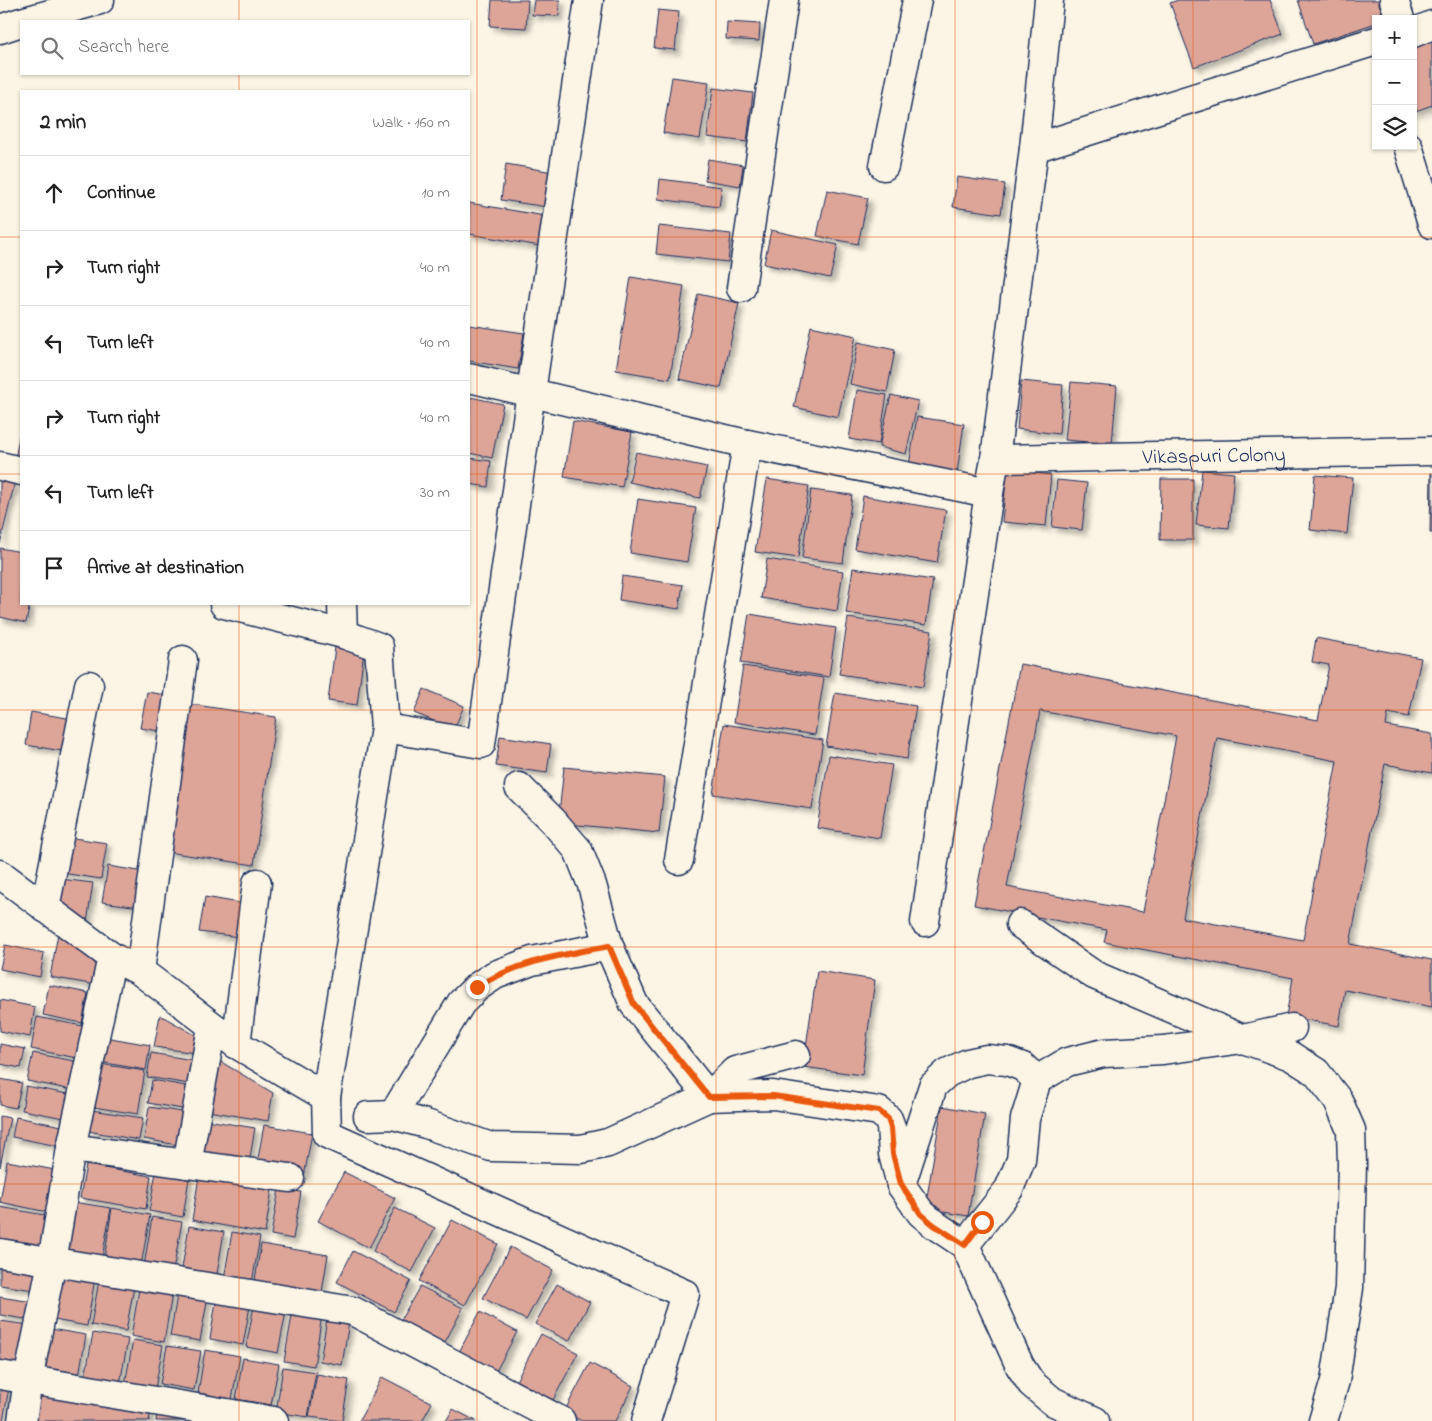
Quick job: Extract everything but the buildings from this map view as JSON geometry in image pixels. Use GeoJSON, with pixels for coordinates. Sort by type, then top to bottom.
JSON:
{"type":"FeatureCollection","features":[{"type":"Feature","properties":{"kind":"street"},"geometry":{"type":"LineString","coordinates":[[27,20],[62,4],[100,0]]}},
{"type":"Feature","properties":{"kind":"street"},"geometry":{"type":"LineString","coordinates":[[385,728],[481,744],[530,392],[589,0]]}},
{"type":"Feature","properties":{"kind":"street"},"geometry":{"type":"LineString","coordinates":[[741,288],[784,0]]}},
{"type":"Feature","properties":{"kind":"street"},"geometry":{"type":"LineString","coordinates":[[884,166],[917,0]]}},
{"type":"Feature","properties":{"kind":"street"},"geometry":{"type":"LineString","coordinates":[[924,922],[995,459],[1034,148],[1049,0]]}},
{"type":"Feature","properties":{"kind":"street"},"geometry":{"type":"LineString","coordinates":[[1394,0],[1399,15]]}},
{"type":"Feature","properties":{"kind":"street"},"geometry":{"type":"LineString","coordinates":[[0,29],[20,22]]}},
{"type":"Feature","properties":{"kind":"street"},"geometry":{"type":"LineString","coordinates":[[1417,31],[1432,25]]}},
{"type":"Feature","properties":{"kind":"street"},"geometry":{"type":"LineString","coordinates":[[1034,148],[1372,42]]}},
{"type":"Feature","properties":{"kind":"street"},"geometry":{"type":"LineString","coordinates":[[1409,150],[1432,224]]}},
{"type":"Feature","properties":{"kind":"street"},"geometry":{"type":"LineString","coordinates":[[470,378],[747,444],[989,492]]}},
{"type":"Feature","properties":{"kind":"street"},"geometry":{"type":"LineString","coordinates":[[679,860],[747,444]]}},
{"type":"Feature","properties":{"kind":"street","name":"Vikaspuri Colony"},"geometry":{"type":"LineString","coordinates":[[995,459],[1432,451]]}},
{"type":"Feature","properties":{"kind":"street"},"geometry":{"type":"LineString","coordinates":[[0,466],[20,471]]}},
{"type":"Feature","properties":{"kind":"street"},"geometry":{"type":"LineString","coordinates":[[228,605],[343,634],[379,647],[385,728],[326,1097],[326,1134],[685,1294],[646,1421]]}},
{"type":"Feature","properties":{"kind":"street"},"geometry":{"type":"LineString","coordinates":[[342,605],[343,634]]}},
{"type":"Feature","properties":{"kind":"street"},"geometry":{"type":"LineString","coordinates":[[140,971],[183,660]]}},
{"type":"Feature","properties":{"kind":"street"},"geometry":{"type":"LineString","coordinates":[[45,908],[89,684]]}},
{"type":"Feature","properties":{"kind":"street"},"geometry":{"type":"LineString","coordinates":[[519,787],[553,821],[578,850],[592,885],[609,946],[634,1004],[709,1097]]}},
{"type":"Feature","properties":{"kind":"street"},"geometry":{"type":"LineString","coordinates":[[0,874],[112,957],[140,971],[236,1044],[326,1097]]}},
{"type":"Feature","properties":{"kind":"street"},"geometry":{"type":"LineString","coordinates":[[236,1044],[257,883]]}},
{"type":"Feature","properties":{"kind":"street"},"geometry":{"type":"LineString","coordinates":[[1020,924],[1094,975],[1243,1039],[1291,1056],[1316,1072],[1338,1100],[1351,1130],[1349,1288],[1335,1380],[1323,1421]]}},
{"type":"Feature","properties":{"kind":"street"},"geometry":{"type":"LineString","coordinates":[[609,946],[532,961],[495,975],[477,987],[461,1003],[380,1115],[426,1124],[492,1146],[580,1149],[608,1143],[709,1097],[735,1071],[796,1055]]}},
{"type":"Feature","properties":{"kind":"street"},"geometry":{"type":"LineString","coordinates":[[22,1421],[71,1148],[112,957]]}},
{"type":"Feature","properties":{"kind":"street"},"geometry":{"type":"LineString","coordinates":[[187,1164],[212,1027]]}},
{"type":"Feature","properties":{"kind":"street"},"geometry":{"type":"LineString","coordinates":[[965,1245],[1009,1189],[1021,1160],[1025,1119],[1037,1080],[1067,1062],[1104,1053],[1163,1050],[1243,1039],[1292,1028]]}},
{"type":"Feature","properties":{"kind":"street"},"geometry":{"type":"LineString","coordinates":[[901,1184],[933,1086],[947,1073],[968,1063],[987,1059],[1007,1061],[1023,1067],[1037,1080]]}},
{"type":"Feature","properties":{"kind":"street"},"geometry":{"type":"LineString","coordinates":[[709,1097],[773,1096],[879,1111],[888,1119],[891,1128],[893,1154],[901,1184],[921,1214],[934,1225],[965,1245],[1020,1366],[1031,1383],[1052,1402],[1095,1421]]}},
{"type":"Feature","properties":{"kind":"street"},"geometry":{"type":"LineString","coordinates":[[71,1148],[290,1178]]}},
{"type":"Feature","properties":{"kind":"street"},"geometry":{"type":"LineString","coordinates":[[0,1254],[353,1311],[562,1421]]}},
{"type":"Feature","properties":{"kind":"street"},"geometry":{"type":"LineString","coordinates":[[0,1375],[274,1421]]}},
{"type":"Feature","properties":{"kind":"route"},"geometry":{"type":"LineString","coordinates":[[477,987],[495,975],[532,961],[609,946],[634,1004],[709,1097],[773,1096],[879,1111],[888,1119],[891,1128],[893,1154],[901,1184],[921,1214],[934,1225],[965,1245],[982,1222]]}}]}
